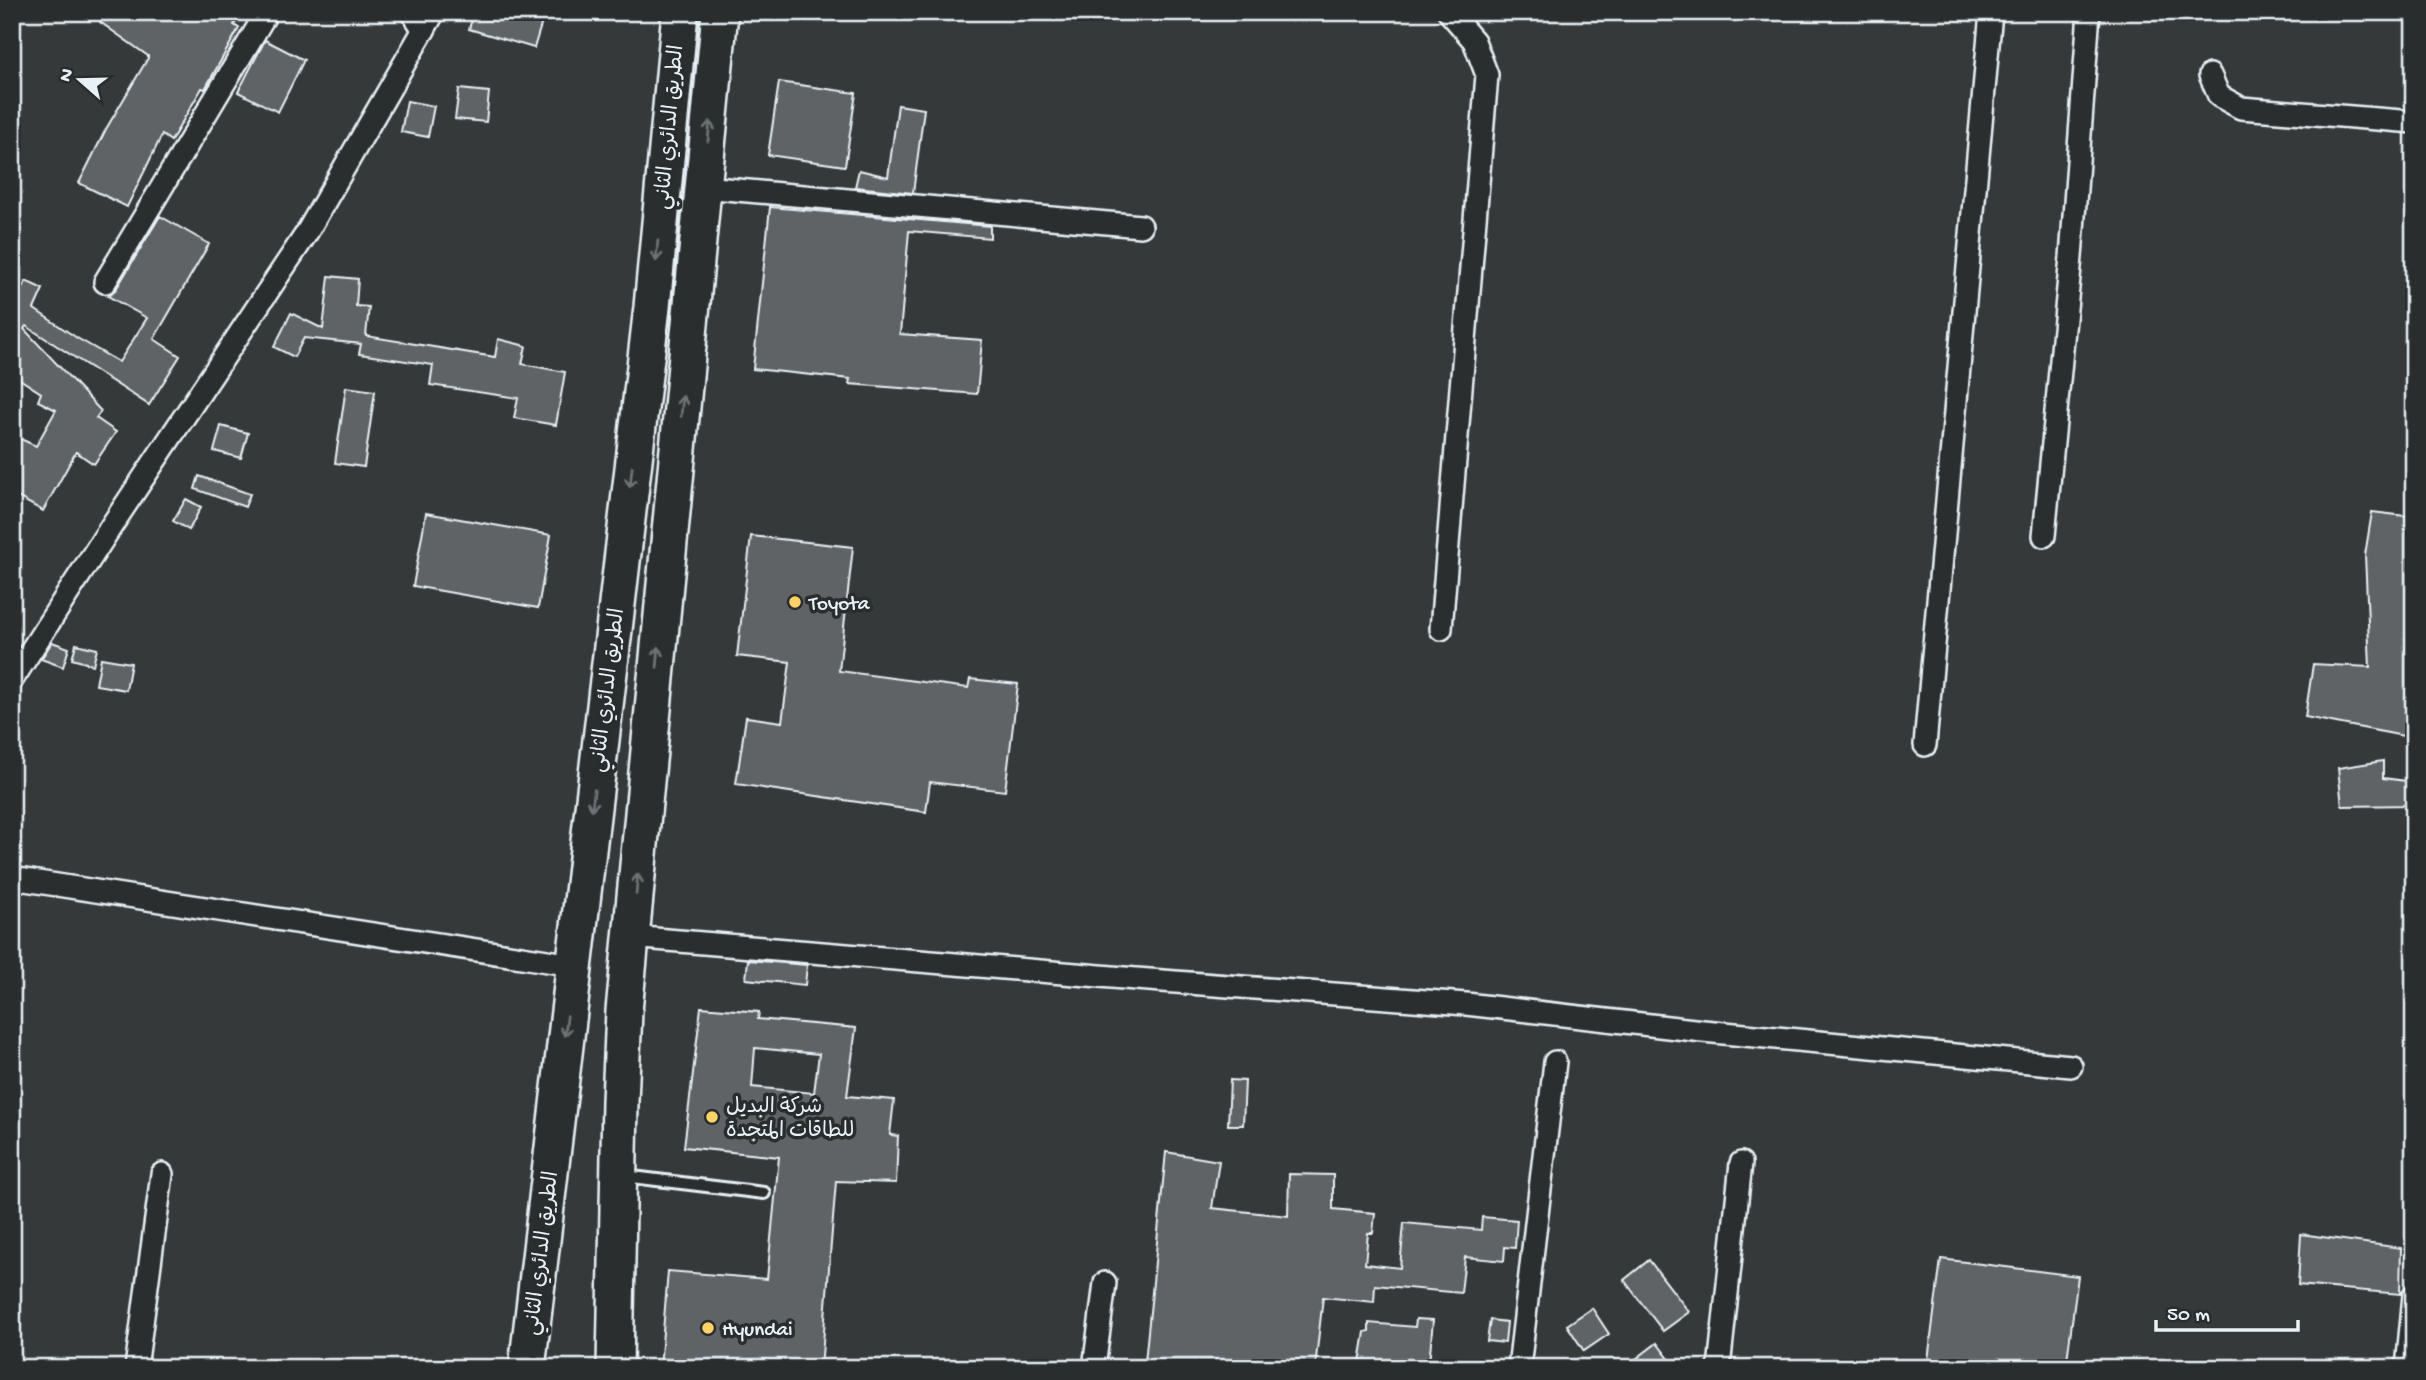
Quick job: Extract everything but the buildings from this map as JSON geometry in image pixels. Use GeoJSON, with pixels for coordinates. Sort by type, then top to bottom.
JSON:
{"type":"FeatureCollection","features":[{"type":"Feature","properties":{"kind":"highway","name":"الطريق الدائري الثاني"},"geometry":{"type":"LineString","coordinates":[[527,1368],[652,307],[680,12]]}},
{"type":"Feature","properties":{"kind":"highway","name":"الطريق الدائري الثاني"},"geometry":{"type":"LineString","coordinates":[[615,1368],[624,1011],[720,12]]}},
{"type":"Feature","properties":{"kind":"highway"},"geometry":{"type":"LineString","coordinates":[[592,1368],[596,1341],[607,1153],[624,1011]]}},
{"type":"Feature","properties":{"kind":"highway"},"geometry":{"type":"LineString","coordinates":[[544,1368],[548,1199]]}},
{"type":"Feature","properties":{"kind":"street"},"geometry":{"type":"LineString","coordinates":[[105,282],[267,12]]}},
{"type":"Feature","properties":{"kind":"street"},"geometry":{"type":"LineString","coordinates":[[1441,629],[1487,75],[1474,41],[1449,12]]}},
{"type":"Feature","properties":{"kind":"street"},"geometry":{"type":"LineString","coordinates":[[1925,744],[1992,12]]}},
{"type":"Feature","properties":{"kind":"street"},"geometry":{"type":"LineString","coordinates":[[2044,536],[2071,257],[2089,12]]}},
{"type":"Feature","properties":{"kind":"street"},"geometry":{"type":"LineString","coordinates":[[12,680],[121,510],[306,234],[423,18]]}},
{"type":"Feature","properties":{"kind":"street"},"geometry":{"type":"LineString","coordinates":[[2210,75],[2219,96],[2241,108],[2414,122]]}},
{"type":"Feature","properties":{"kind":"street"},"geometry":{"type":"LineString","coordinates":[[703,187],[1141,226]]}},
{"type":"Feature","properties":{"kind":"street"},"geometry":{"type":"LineString","coordinates":[[12,878],[573,965]]}},
{"type":"Feature","properties":{"kind":"street"},"geometry":{"type":"LineString","coordinates":[[631,937],[1466,1004],[1703,1031],[2071,1066]]}},
{"type":"Feature","properties":{"kind":"street"},"geometry":{"type":"LineString","coordinates":[[1518,1368],[1555,1062]]}},
{"type":"Feature","properties":{"kind":"street"},"geometry":{"type":"LineString","coordinates":[[1719,1368],[1741,1163]]}},
{"type":"Feature","properties":{"kind":"street"},"geometry":{"type":"LineString","coordinates":[[136,1368],[162,1174]]}},
{"type":"Feature","properties":{"kind":"street"},"geometry":{"type":"LineString","coordinates":[[1094,1368],[1105,1283]]}},
{"type":"Feature","properties":{"kind":"street"},"geometry":{"type":"LineString","coordinates":[[2407,1368],[2414,1295]]}},
{"type":"Feature","properties":{"kind":"lane"},"geometry":{"type":"LineString","coordinates":[[619,1175],[764,1193]]}},
{"type":"Feature","properties":{"kind":"place","name":"Toyota"},"geometry":{"type":"Point","coordinates":[795,602]}},
{"type":"Feature","properties":{"kind":"place","name":"شركة البديل للطاقات المتجدة"},"geometry":{"type":"Point","coordinates":[712,1117]}},
{"type":"Feature","properties":{"kind":"place","name":"Hyundai"},"geometry":{"type":"Point","coordinates":[708,1328]}}]}
